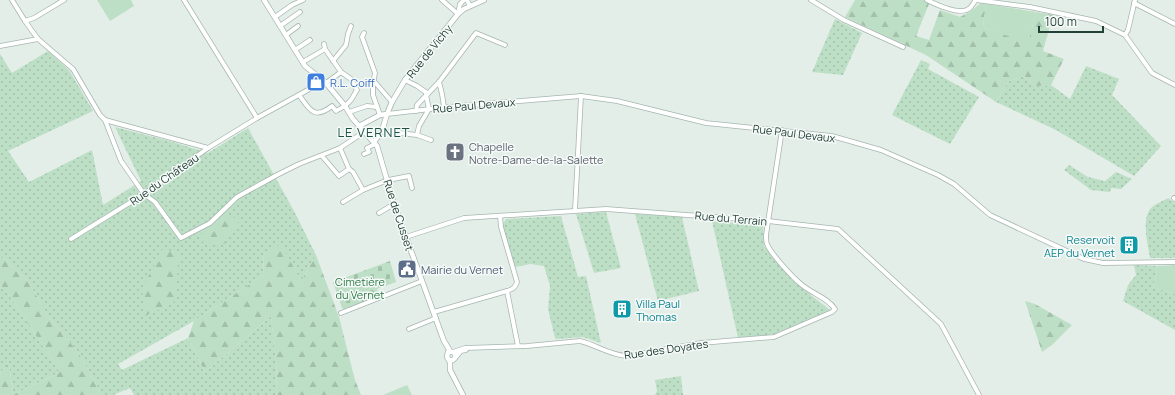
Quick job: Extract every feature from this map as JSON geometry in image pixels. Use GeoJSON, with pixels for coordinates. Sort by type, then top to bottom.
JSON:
{"type":"FeatureCollection","features":[{"type":"Feature","properties":{"kind":"street"},"geometry":{"type":"LineString","coordinates":[[12,0],[38,39],[73,69],[100,115],[105,120],[114,124],[208,148]]}},
{"type":"Feature","properties":{"kind":"street"},"geometry":{"type":"LineString","coordinates":[[25,21],[34,18],[64,0]]}},
{"type":"Feature","properties":{"kind":"street"},"geometry":{"type":"LineString","coordinates":[[184,0],[257,118]]}},
{"type":"Feature","properties":{"kind":"street"},"geometry":{"type":"LineString","coordinates":[[264,0],[303,62],[310,70],[325,82],[374,143],[367,148],[369,152],[364,154]]}},
{"type":"Feature","properties":{"kind":"street"},"geometry":{"type":"LineString","coordinates":[[275,18],[292,5],[303,0]]}},
{"type":"Feature","properties":{"kind":"street"},"geometry":{"type":"LineString","coordinates":[[442,0],[458,14],[460,4],[464,0]]}},
{"type":"Feature","properties":{"kind":"street"},"geometry":{"type":"LineString","coordinates":[[467,0],[470,6]]}},
{"type":"Feature","properties":{"kind":"street","name":"Rue de Vichy"},"geometry":{"type":"LineString","coordinates":[[374,143],[382,131],[392,102],[405,80],[458,14],[470,6],[484,0]]}},
{"type":"Feature","properties":{"kind":"street"},"geometry":{"type":"LineString","coordinates":[[811,0],[844,20],[903,47]]}},
{"type":"Feature","properties":{"kind":"street"},"geometry":{"type":"LineString","coordinates":[[928,0],[962,12],[970,8],[976,0],[1030,7],[1096,20],[1125,35],[1152,72],[1175,85]]}},
{"type":"Feature","properties":{"kind":"street"},"geometry":{"type":"LineString","coordinates":[[1125,35],[1128,30],[1135,1],[1175,24]]}},
{"type":"Feature","properties":{"kind":"street"},"geometry":{"type":"LineString","coordinates":[[280,26],[300,12]]}},
{"type":"Feature","properties":{"kind":"street"},"geometry":{"type":"LineString","coordinates":[[286,35],[298,26]]}},
{"type":"Feature","properties":{"kind":"street"},"geometry":{"type":"LineString","coordinates":[[333,61],[346,45],[351,26]]}},
{"type":"Feature","properties":{"kind":"street"},"geometry":{"type":"LineString","coordinates":[[364,33],[362,37],[375,73],[373,95],[380,114]]}},
{"type":"Feature","properties":{"kind":"street"},"geometry":{"type":"LineString","coordinates":[[416,111],[416,105],[439,82],[476,33],[505,45]]}},
{"type":"Feature","properties":{"kind":"street"},"geometry":{"type":"LineString","coordinates":[[0,46],[38,39]]}},
{"type":"Feature","properties":{"kind":"street"},"geometry":{"type":"LineString","coordinates":[[295,50],[310,40]]}},
{"type":"Feature","properties":{"kind":"street"},"geometry":{"type":"LineString","coordinates":[[299,95],[310,111],[314,113],[324,112],[332,106],[336,111],[345,106],[350,101],[354,93],[358,90],[350,79],[341,72],[325,49],[324,44]]}},
{"type":"Feature","properties":{"kind":"street"},"geometry":{"type":"LineString","coordinates":[[303,62],[325,49]]}},
{"type":"Feature","properties":{"kind":"street","name":"Rue du Château"},"geometry":{"type":"LineString","coordinates":[[71,239],[144,194],[208,148],[257,118],[341,72]]}},
{"type":"Feature","properties":{"kind":"street"},"geometry":{"type":"LineString","coordinates":[[374,80],[392,102]]}},
{"type":"Feature","properties":{"kind":"street"},"geometry":{"type":"LineString","coordinates":[[405,80],[417,86],[427,94],[429,109],[419,126],[417,135]]}},
{"type":"Feature","properties":{"kind":"street"},"geometry":{"type":"LineString","coordinates":[[439,82],[444,107]]}},
{"type":"Feature","properties":{"kind":"street"},"geometry":{"type":"LineString","coordinates":[[575,210],[581,96]]}},
{"type":"Feature","properties":{"kind":"street","name":"Rue Paul Devaux"},"geometry":{"type":"LineString","coordinates":[[387,114],[444,107],[581,96],[617,101],[706,123],[832,136],[889,153],[938,175],[954,184],[990,214],[1084,259],[1103,263],[1175,262]]}},
{"type":"Feature","properties":{"kind":"street"},"geometry":{"type":"LineString","coordinates":[[349,112],[367,106],[377,107]]}},
{"type":"Feature","properties":{"kind":"street"},"geometry":{"type":"LineString","coordinates":[[359,126],[380,114],[387,114]]}},
{"type":"Feature","properties":{"kind":"street"},"geometry":{"type":"LineString","coordinates":[[105,120],[121,160],[144,194],[154,202],[181,238],[210,223],[238,197],[299,164],[340,148],[364,132]]}},
{"type":"Feature","properties":{"kind":"street"},"geometry":{"type":"LineString","coordinates":[[768,221],[782,130]]}},
{"type":"Feature","properties":{"kind":"street"},"geometry":{"type":"LineString","coordinates":[[382,131],[417,135],[431,140]]}},
{"type":"Feature","properties":{"kind":"street","name":"Rue de Cusset"},"geometry":{"type":"LineString","coordinates":[[374,143],[388,180],[394,204],[434,312],[440,333],[450,352]]}},
{"type":"Feature","properties":{"kind":"street"},"geometry":{"type":"LineString","coordinates":[[340,148],[349,169],[354,172],[363,190]]}},
{"type":"Feature","properties":{"kind":"street"},"geometry":{"type":"LineString","coordinates":[[322,156],[339,176],[349,169]]}},
{"type":"Feature","properties":{"kind":"street"},"geometry":{"type":"LineString","coordinates":[[343,202],[363,190],[388,180],[409,176],[412,188]]}},
{"type":"Feature","properties":{"kind":"street"},"geometry":{"type":"LineString","coordinates":[[379,213],[394,204]]}},
{"type":"Feature","properties":{"kind":"street","name":"Rue du Terrain"},"geometry":{"type":"LineString","coordinates":[[406,237],[464,218],[606,209],[768,221],[838,229],[941,324],[979,395]]}},
{"type":"Feature","properties":{"kind":"street"},"geometry":{"type":"LineString","coordinates":[[434,312],[507,291],[516,286],[517,282],[501,227],[500,216]]}},
{"type":"Feature","properties":{"kind":"street","name":"Rue des Doyates"},"geometry":{"type":"LineString","coordinates":[[450,352],[470,348],[580,341],[618,356],[627,356],[701,343],[774,337],[832,312],[835,309],[831,303],[803,286],[772,252],[767,244],[766,235],[768,221]]}},
{"type":"Feature","properties":{"kind":"street"},"geometry":{"type":"LineString","coordinates":[[341,313],[422,280]]}},
{"type":"Feature","properties":{"kind":"street"},"geometry":{"type":"LineString","coordinates":[[507,291],[518,346]]}},
{"type":"Feature","properties":{"kind":"street"},"geometry":{"type":"LineString","coordinates":[[409,329],[436,318]]}},
{"type":"Feature","properties":{"kind":"street"},"geometry":{"type":"LineString","coordinates":[[453,359],[461,352],[470,348]]}},
{"type":"Feature","properties":{"kind":"street"},"geometry":{"type":"LineString","coordinates":[[453,359],[447,357],[450,352],[455,354],[450,370],[463,395]]}},
{"type":"Feature","properties":{"kind":"green space"},"geometry":{"type":"Polygon","coordinates":[[[97,0],[131,0],[134,6],[110,21],[97,0]]]}},
{"type":"Feature","properties":{"kind":"green space"},"geometry":{"type":"Polygon","coordinates":[[[855,0],[924,0],[929,4],[916,36],[929,40],[940,10],[960,17],[981,3],[986,4],[983,27],[1028,42],[1036,12],[1053,15],[1043,51],[1064,59],[1051,85],[1036,86],[1024,76],[1009,81],[996,102],[926,55],[845,17],[855,0]]]}},
{"type":"Feature","properties":{"kind":"green space"},"geometry":{"type":"Polygon","coordinates":[[[986,4],[1036,12],[1028,43],[983,27],[986,4]]]}},
{"type":"Feature","properties":{"kind":"green space"},"geometry":{"type":"Polygon","coordinates":[[[835,19],[862,33],[843,75],[812,72],[835,19]]]}},
{"type":"Feature","properties":{"kind":"green space"},"geometry":{"type":"Polygon","coordinates":[[[48,51],[69,70],[93,111],[8,151],[29,182],[92,150],[103,205],[141,181],[115,127],[208,153],[248,128],[294,211],[316,255],[301,281],[281,245],[263,254],[264,275],[194,321],[118,364],[122,370],[188,338],[205,372],[271,316],[276,358],[277,395],[134,395],[130,388],[113,395],[102,395],[78,352],[48,316],[28,281],[7,261],[0,257],[0,54],[12,73],[48,51]]]}},
{"type":"Feature","properties":{"kind":"green space"},"geometry":{"type":"Polygon","coordinates":[[[921,60],[930,64],[928,69],[979,97],[950,144],[892,115],[921,60]]]}},
{"type":"Feature","properties":{"kind":"green space"},"geometry":{"type":"Polygon","coordinates":[[[1086,66],[1119,79],[1112,95],[1161,146],[1134,176],[1056,130],[996,102],[1009,81],[1024,76],[1036,86],[1051,85],[1070,99],[1086,66]]]}},
{"type":"Feature","properties":{"kind":"green space"},"geometry":{"type":"Polygon","coordinates":[[[1069,165],[1088,177],[1105,181],[1116,172],[1132,179],[1121,189],[1111,188],[1110,192],[1091,190],[1064,170],[1069,165]]]}},
{"type":"Feature","properties":{"kind":"green space"},"geometry":{"type":"Polygon","coordinates":[[[1168,198],[1175,203],[1175,258],[1150,258],[1146,232],[1146,219],[1151,208],[1168,198]]]}},
{"type":"Feature","properties":{"kind":"green space"},"geometry":{"type":"Polygon","coordinates":[[[606,212],[621,268],[594,273],[576,214],[606,212]]]}},
{"type":"Feature","properties":{"kind":"green space"},"geometry":{"type":"Polygon","coordinates":[[[224,214],[240,220],[224,244],[200,242],[202,232],[224,214]]]}},
{"type":"Feature","properties":{"kind":"green space"},"geometry":{"type":"Polygon","coordinates":[[[635,214],[682,217],[699,291],[658,301],[635,214]]]}},
{"type":"Feature","properties":{"kind":"green space"},"geometry":{"type":"Polygon","coordinates":[[[561,216],[578,277],[586,276],[601,343],[583,337],[555,338],[548,309],[550,286],[544,266],[530,264],[515,267],[502,225],[506,219],[561,216]]]}},
{"type":"Feature","properties":{"kind":"green space"},"geometry":{"type":"Polygon","coordinates":[[[712,221],[763,225],[764,246],[794,282],[830,310],[775,334],[738,338],[712,221]]]}},
{"type":"Feature","properties":{"kind":"green space"},"geometry":{"type":"Polygon","coordinates":[[[281,244],[301,281],[316,255],[339,317],[355,380],[361,395],[277,395],[276,358],[271,316],[205,372],[188,338],[194,321],[264,275],[263,254],[281,244]]]}},
{"type":"Feature","properties":{"kind":"green space"},"geometry":{"type":"Polygon","coordinates":[[[163,248],[180,255],[174,302],[145,316],[142,289],[163,248]]]}},
{"type":"Feature","properties":{"kind":"green space"},"geometry":{"type":"Polygon","coordinates":[[[0,257],[7,261],[28,281],[48,316],[78,352],[102,395],[13,395],[60,372],[8,293],[0,286],[0,257]]]}},
{"type":"Feature","properties":{"kind":"green space","name":"Cimetière du Vernet"},"geometry":{"type":"Polygon","coordinates":[[[390,261],[396,282],[377,289],[380,297],[345,310],[342,308],[333,282],[390,261]]]}},
{"type":"Feature","properties":{"kind":"green space"},"geometry":{"type":"Polygon","coordinates":[[[1134,265],[1158,266],[1153,287],[1175,294],[1175,330],[1123,301],[1128,285],[1136,275],[1134,265]]]}},
{"type":"Feature","properties":{"kind":"green space"},"geometry":{"type":"Polygon","coordinates":[[[1175,265],[1175,294],[1153,287],[1158,266],[1175,265]]]}},
{"type":"Feature","properties":{"kind":"green space"},"geometry":{"type":"Polygon","coordinates":[[[0,286],[8,293],[60,372],[13,395],[9,362],[0,373],[0,286]]]}},
{"type":"Feature","properties":{"kind":"green space"},"geometry":{"type":"Polygon","coordinates":[[[1025,301],[1035,304],[1072,325],[1052,345],[1042,352],[1025,301]]]}},
{"type":"Feature","properties":{"kind":"green space"},"geometry":{"type":"Polygon","coordinates":[[[9,362],[13,395],[0,395],[0,373],[9,362]]]}},
{"type":"Feature","properties":{"kind":"green space"},"geometry":{"type":"Polygon","coordinates":[[[681,376],[683,395],[655,395],[657,391],[655,380],[681,376]]]}},
{"type":"Feature","properties":{"kind":"green space"},"geometry":{"type":"Polygon","coordinates":[[[407,385],[412,395],[383,395],[407,385]]]}},
{"type":"Feature","properties":{"kind":"place","name":"R.L. Coiff"},"geometry":{"type":"Point","coordinates":[316,82]}},
{"type":"Feature","properties":{"kind":"place","name":"Chapelle Notre-Dame-de-la-Salette"},"geometry":{"type":"Point","coordinates":[455,152]}},
{"type":"Feature","properties":{"kind":"place","name":"Reservoit AEP du Vernet"},"geometry":{"type":"Point","coordinates":[1129,245]}},
{"type":"Feature","properties":{"kind":"place","name":"Mairie du Vernet"},"geometry":{"type":"Point","coordinates":[407,269]}},
{"type":"Feature","properties":{"kind":"place","name":"Villa Paul Thomas"},"geometry":{"type":"Point","coordinates":[622,309]}},
{"type":"Feature","properties":{"kind":"district","name":"LE VERNET"},"geometry":{"type":"Point","coordinates":[374,132]}}]}
